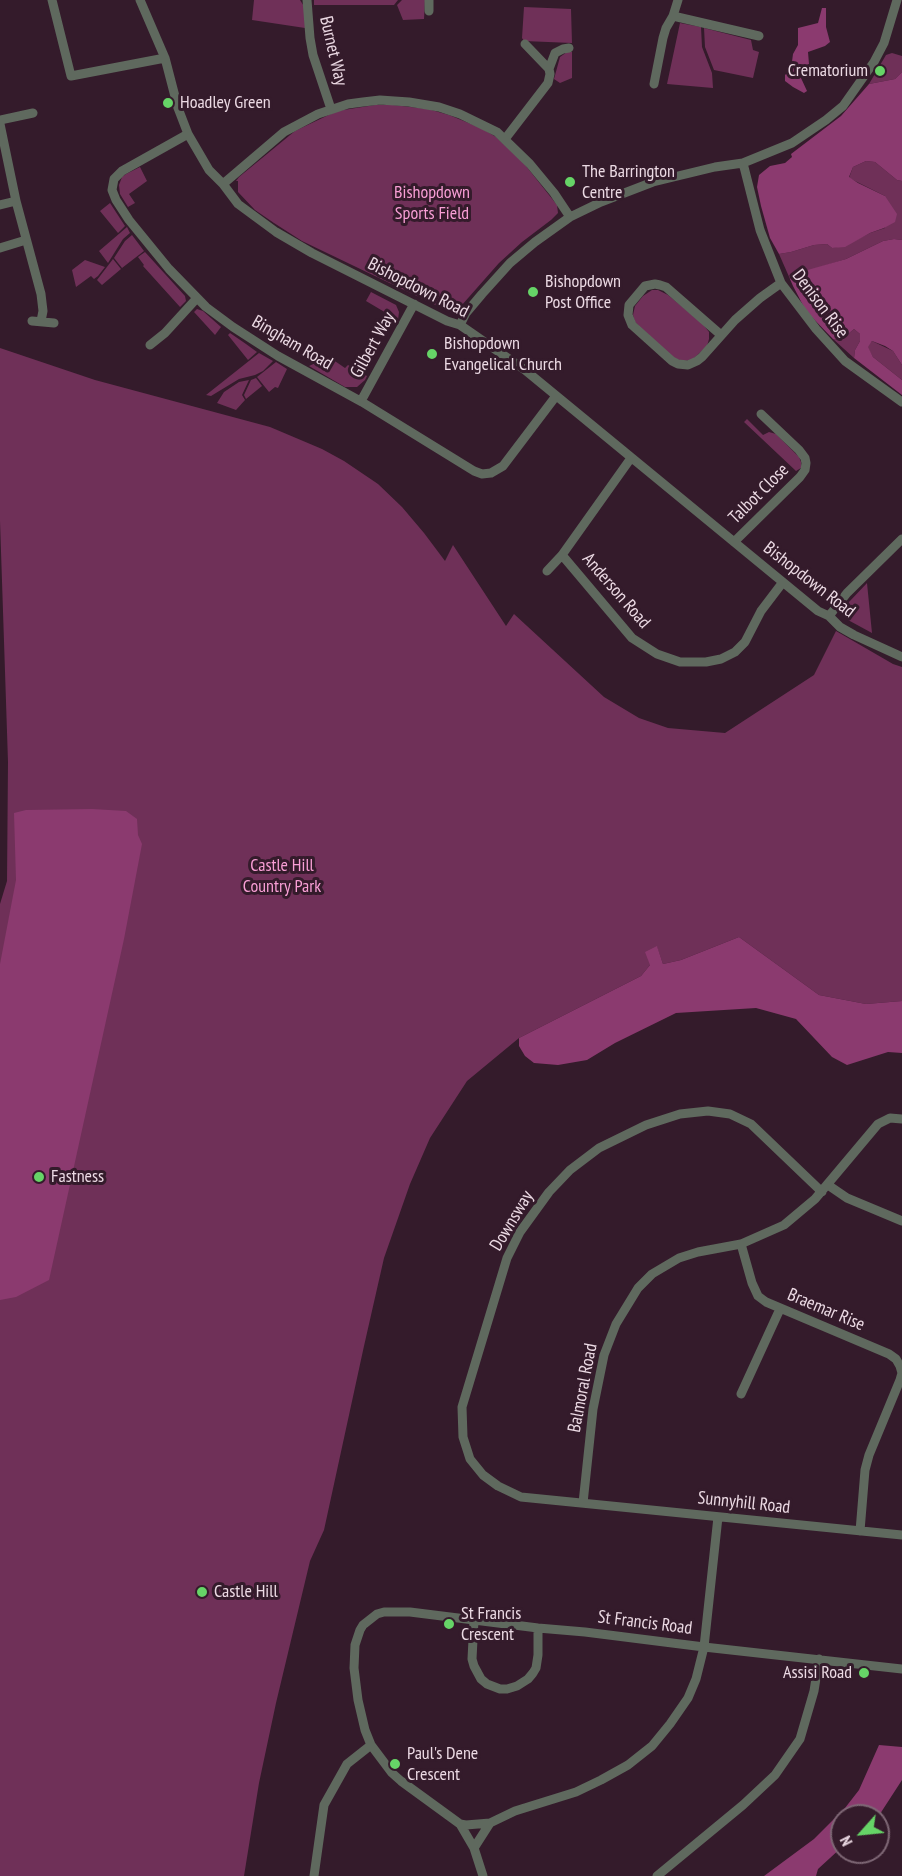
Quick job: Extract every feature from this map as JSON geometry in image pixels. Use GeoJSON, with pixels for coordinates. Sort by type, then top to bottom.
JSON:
{"type":"FeatureCollection","features":[{"type":"Feature","properties":{"kind":"street"},"geometry":{"type":"LineString","coordinates":[[52,0],[71,76],[165,58]]}},
{"type":"Feature","properties":{"kind":"street","name":"Bishopdown Road"},"geometry":{"type":"LineString","coordinates":[[140,0],[165,58],[178,108],[188,134],[209,170],[238,204],[276,232],[339,267],[447,321],[460,325],[525,370],[818,611],[829,616],[840,627],[854,635],[902,657]]}},
{"type":"Feature","properties":{"kind":"street","name":"Burnet Way"},"geometry":{"type":"LineString","coordinates":[[307,0],[313,55],[331,109]]}},
{"type":"Feature","properties":{"kind":"street"},"geometry":{"type":"LineString","coordinates":[[429,0],[429,10]]}},
{"type":"Feature","properties":{"kind":"street"},"geometry":{"type":"LineString","coordinates":[[654,84],[663,38],[678,0]]}},
{"type":"Feature","properties":{"kind":"street"},"geometry":{"type":"LineString","coordinates":[[460,325],[466,313],[510,263],[570,217],[610,198],[653,182],[715,167],[743,163],[801,138],[843,106],[866,76],[884,44],[897,0]]}},
{"type":"Feature","properties":{"kind":"street"},"geometry":{"type":"LineString","coordinates":[[673,16],[759,36]]}},
{"type":"Feature","properties":{"kind":"street"},"geometry":{"type":"LineString","coordinates":[[525,44],[549,69]]}},
{"type":"Feature","properties":{"kind":"street"},"geometry":{"type":"LineString","coordinates":[[505,139],[548,83],[549,69],[555,53],[569,48]]}},
{"type":"Feature","properties":{"kind":"street"},"geometry":{"type":"LineString","coordinates":[[223,184],[284,132],[308,118],[331,109],[380,100],[425,104],[473,119],[505,139],[543,180],[570,217]]}},
{"type":"Feature","properties":{"kind":"street"},"geometry":{"type":"LineString","coordinates":[[33,113],[0,122],[16,201],[41,294],[43,311],[37,321],[54,323]]}},
{"type":"Feature","properties":{"kind":"street","name":"Bingham Road"},"geometry":{"type":"LineString","coordinates":[[188,134],[125,168],[116,176],[112,185],[116,200],[131,223],[162,260],[197,298],[233,327],[262,346],[361,401],[474,471],[487,474],[503,466],[556,396]]}},
{"type":"Feature","properties":{"kind":"street","name":"Denison Rise"},"geometry":{"type":"LineString","coordinates":[[743,163],[760,230],[781,283],[838,354],[902,402]]}},
{"type":"Feature","properties":{"kind":"street"},"geometry":{"type":"LineString","coordinates":[[0,205],[16,201]]}},
{"type":"Feature","properties":{"kind":"street"},"geometry":{"type":"LineString","coordinates":[[0,248],[26,240]]}},
{"type":"Feature","properties":{"kind":"street"},"geometry":{"type":"LineString","coordinates":[[721,335],[666,287],[660,285],[645,286],[629,305],[628,315],[632,325],[672,361],[678,364],[688,364],[697,361],[760,298],[781,283]]}},
{"type":"Feature","properties":{"kind":"street"},"geometry":{"type":"LineString","coordinates":[[150,345],[165,333],[197,298]]}},
{"type":"Feature","properties":{"kind":"street","name":"Gilbert Way"},"geometry":{"type":"LineString","coordinates":[[361,401],[414,304]]}},
{"type":"Feature","properties":{"kind":"street","name":"Talbot Close"},"geometry":{"type":"LineString","coordinates":[[734,542],[805,470],[805,458],[799,450],[761,414]]}},
{"type":"Feature","properties":{"kind":"street","name":"Anderson Road"},"geometry":{"type":"LineString","coordinates":[[547,571],[562,555],[631,458]]}},
{"type":"Feature","properties":{"kind":"street"},"geometry":{"type":"LineString","coordinates":[[829,616],[847,593],[902,539]]}},
{"type":"Feature","properties":{"kind":"street","name":"Anderson Road"},"geometry":{"type":"LineString","coordinates":[[562,555],[632,638],[657,654],[680,662],[706,662],[735,652],[745,642],[760,611],[783,582]]}},
{"type":"Feature","properties":{"kind":"street","name":"Downsway"},"geometry":{"type":"LineString","coordinates":[[583,1503],[525,1497],[498,1486],[483,1475],[470,1459],[461,1431],[462,1407],[500,1275],[520,1232],[538,1205],[570,1170],[611,1141],[652,1122],[695,1112],[730,1114],[751,1124],[825,1188],[902,1221]]}},
{"type":"Feature","properties":{"kind":"street","name":"Balmoral Road"},"geometry":{"type":"LineString","coordinates":[[583,1503],[591,1425],[604,1355],[616,1324],[638,1288],[652,1274],[679,1258],[741,1244],[784,1225],[803,1211],[825,1188],[878,1124],[890,1118],[902,1119]]}},
{"type":"Feature","properties":{"kind":"street","name":"Braemar Rise"},"geometry":{"type":"LineString","coordinates":[[741,1244],[758,1296],[780,1309],[889,1354],[896,1359],[902,1373],[898,1398],[869,1455],[865,1470],[860,1530]]}},
{"type":"Feature","properties":{"kind":"street"},"geometry":{"type":"LineString","coordinates":[[741,1394],[780,1309]]}},
{"type":"Feature","properties":{"kind":"street","name":"Sunnyhill Road"},"geometry":{"type":"LineString","coordinates":[[583,1503],[902,1535]]}},
{"type":"Feature","properties":{"kind":"street"},"geometry":{"type":"LineString","coordinates":[[460,1824],[490,1823],[515,1811],[589,1786],[642,1755],[661,1735],[683,1706],[696,1679],[704,1647],[718,1517]]}},
{"type":"Feature","properties":{"kind":"street","name":"St Francis Road"},"geometry":{"type":"LineString","coordinates":[[371,1745],[358,1700],[355,1645],[363,1625],[377,1614],[384,1612],[411,1612],[902,1669]]}},
{"type":"Feature","properties":{"kind":"street"},"geometry":{"type":"LineString","coordinates":[[474,1620],[472,1653],[474,1666],[487,1684],[500,1689],[517,1686],[533,1673],[538,1655],[538,1628]]}},
{"type":"Feature","properties":{"kind":"street"},"geometry":{"type":"LineString","coordinates":[[657,1876],[743,1806],[775,1775],[800,1740],[814,1691],[819,1659]]}},
{"type":"Feature","properties":{"kind":"street"},"geometry":{"type":"LineString","coordinates":[[314,1876],[324,1804],[347,1764],[371,1745],[401,1781],[460,1824],[474,1848],[483,1876]]}},
{"type":"Feature","properties":{"kind":"street"},"geometry":{"type":"LineString","coordinates":[[474,1848],[490,1823]]}},
{"type":"Feature","properties":{"kind":"green space"},"geometry":{"type":"Polygon","coordinates":[[[254,0],[300,0],[305,8],[305,28],[252,20],[254,0]]]}},
{"type":"Feature","properties":{"kind":"green space"},"geometry":{"type":"Polygon","coordinates":[[[314,0],[398,0],[394,5],[314,5],[314,0]]]}},
{"type":"Feature","properties":{"kind":"green space"},"geometry":{"type":"Polygon","coordinates":[[[402,0],[425,0],[424,19],[403,20],[397,5],[402,0]]]}},
{"type":"Feature","properties":{"kind":"green space"},"geometry":{"type":"Polygon","coordinates":[[[524,7],[571,9],[572,43],[524,41],[522,38],[524,7]]]}},
{"type":"Feature","properties":{"kind":"green space"},"geometry":{"type":"Polygon","coordinates":[[[680,23],[701,27],[702,47],[712,73],[713,88],[667,84],[680,23]]]}},
{"type":"Feature","properties":{"kind":"green space"},"geometry":{"type":"Polygon","coordinates":[[[704,28],[751,40],[753,50],[759,52],[753,78],[714,70],[705,47],[704,28]]]}},
{"type":"Feature","properties":{"kind":"green space"},"geometry":{"type":"Polygon","coordinates":[[[567,52],[572,52],[572,78],[560,83],[554,79],[560,57],[567,52]]]}},
{"type":"Feature","properties":{"kind":"green space"},"geometry":{"type":"Polygon","coordinates":[[[892,53],[902,56],[902,72],[895,79],[869,84],[886,55],[892,53]]]}},
{"type":"Feature","properties":{"kind":"green space","name":"Bishopdown Sports Field"},"geometry":{"type":"Polygon","coordinates":[[[375,105],[428,109],[481,128],[496,137],[522,161],[557,205],[558,213],[499,263],[454,314],[302,241],[255,210],[238,192],[238,181],[236,181],[239,177],[295,131],[337,111],[375,105]]]}},
{"type":"Feature","properties":{"kind":"green space"},"geometry":{"type":"Polygon","coordinates":[[[866,161],[875,162],[897,180],[902,181],[902,240],[883,241],[846,259],[798,274],[790,279],[779,254],[814,245],[827,244],[832,248],[844,246],[885,228],[885,196],[849,178],[853,167],[866,161]]]}},
{"type":"Feature","properties":{"kind":"green space"},"geometry":{"type":"Polygon","coordinates":[[[140,167],[147,181],[129,194],[135,203],[128,207],[120,194],[119,185],[122,177],[140,167]]]}},
{"type":"Feature","properties":{"kind":"green space"},"geometry":{"type":"Polygon","coordinates":[[[110,203],[125,226],[118,233],[100,211],[110,203]]]}},
{"type":"Feature","properties":{"kind":"green space"},"geometry":{"type":"Polygon","coordinates":[[[127,227],[130,233],[123,239],[108,263],[99,251],[127,227]]]}},
{"type":"Feature","properties":{"kind":"green space"},"geometry":{"type":"Polygon","coordinates":[[[132,235],[144,251],[122,268],[114,258],[125,241],[132,235]]]}},
{"type":"Feature","properties":{"kind":"green space"},"geometry":{"type":"Polygon","coordinates":[[[145,252],[185,296],[186,301],[180,307],[143,266],[138,257],[145,252]]]}},
{"type":"Feature","properties":{"kind":"green space"},"geometry":{"type":"Polygon","coordinates":[[[113,259],[121,269],[102,285],[97,280],[113,259]]]}},
{"type":"Feature","properties":{"kind":"green space"},"geometry":{"type":"Polygon","coordinates":[[[85,260],[105,267],[94,279],[91,276],[76,287],[72,270],[85,260]]]}},
{"type":"Feature","properties":{"kind":"green space"},"geometry":{"type":"Polygon","coordinates":[[[652,290],[668,295],[702,323],[709,332],[707,346],[692,360],[683,361],[673,358],[635,322],[633,315],[635,306],[652,290]]]}},
{"type":"Feature","properties":{"kind":"green space"},"geometry":{"type":"Polygon","coordinates":[[[371,292],[396,305],[399,312],[398,320],[366,301],[371,292]]]}},
{"type":"Feature","properties":{"kind":"green space"},"geometry":{"type":"Polygon","coordinates":[[[197,309],[203,311],[221,327],[215,335],[194,312],[197,309]]]}},
{"type":"Feature","properties":{"kind":"green space"},"geometry":{"type":"Polygon","coordinates":[[[854,329],[860,334],[860,341],[854,358],[833,339],[841,340],[854,329]]]}},
{"type":"Feature","properties":{"kind":"green space"},"geometry":{"type":"Polygon","coordinates":[[[230,333],[257,352],[248,360],[228,335],[230,333]]]}},
{"type":"Feature","properties":{"kind":"green space"},"geometry":{"type":"Polygon","coordinates":[[[872,341],[893,351],[902,365],[902,380],[873,357],[867,347],[872,341]]]}},
{"type":"Feature","properties":{"kind":"green space","name":"Castle Hill Country Park"},"geometry":{"type":"Polygon","coordinates":[[[0,348],[95,380],[270,427],[344,461],[378,484],[402,507],[445,561],[453,545],[506,626],[514,614],[604,697],[639,718],[668,728],[725,733],[814,675],[836,631],[902,667],[902,1001],[866,1004],[819,995],[739,937],[681,960],[663,964],[657,947],[650,965],[641,976],[519,1038],[467,1081],[430,1138],[410,1184],[384,1258],[324,1530],[310,1561],[276,1703],[259,1783],[244,1876],[0,1876],[0,904],[7,881],[8,762],[0,521],[0,348]]]}},
{"type":"Feature","properties":{"kind":"green space"},"geometry":{"type":"Polygon","coordinates":[[[259,353],[273,361],[263,371],[239,379],[211,396],[206,395],[259,353]]]}},
{"type":"Feature","properties":{"kind":"green space"},"geometry":{"type":"Polygon","coordinates":[[[329,357],[345,368],[348,365],[367,376],[365,380],[357,387],[345,387],[309,366],[329,357]]]}},
{"type":"Feature","properties":{"kind":"green space"},"geometry":{"type":"Polygon","coordinates":[[[276,362],[287,369],[278,388],[275,387],[269,392],[257,377],[276,362]]]}},
{"type":"Feature","properties":{"kind":"green space"},"geometry":{"type":"Polygon","coordinates":[[[256,378],[262,386],[246,399],[244,395],[251,380],[256,378]]]}},
{"type":"Feature","properties":{"kind":"green space"},"geometry":{"type":"Polygon","coordinates":[[[249,380],[242,395],[245,400],[236,410],[217,403],[224,392],[239,382],[249,380]]]}},
{"type":"Feature","properties":{"kind":"green space"},"geometry":{"type":"Polygon","coordinates":[[[747,419],[763,435],[769,432],[776,434],[799,457],[801,468],[796,471],[744,422],[747,419]]]}},
{"type":"Feature","properties":{"kind":"green space"},"geometry":{"type":"Polygon","coordinates":[[[867,583],[872,633],[848,620],[845,614],[846,606],[867,583]]]}},
{"type":"Feature","properties":{"kind":"shaded area"},"geometry":{"type":"Polygon","coordinates":[[[822,8],[826,8],[826,27],[830,42],[808,52],[809,64],[801,78],[807,91],[804,93],[785,81],[785,75],[791,69],[793,54],[798,45],[798,28],[818,23],[822,8]]]}},
{"type":"Feature","properties":{"kind":"shaded area"},"geometry":{"type":"Polygon","coordinates":[[[902,72],[902,181],[897,180],[875,162],[866,161],[853,167],[849,177],[885,196],[897,214],[895,222],[845,247],[832,248],[827,244],[814,245],[779,254],[770,238],[761,206],[757,187],[759,175],[770,166],[785,163],[792,157],[791,154],[841,116],[869,84],[895,79],[902,72]]]}},
{"type":"Feature","properties":{"kind":"shaded area"},"geometry":{"type":"Polygon","coordinates":[[[902,240],[902,365],[893,351],[885,346],[872,341],[868,347],[873,357],[902,380],[902,395],[854,358],[860,334],[854,329],[841,340],[833,339],[806,311],[790,279],[804,271],[846,259],[883,241],[902,240]]]}},
{"type":"Feature","properties":{"kind":"shaded area"},"geometry":{"type":"Polygon","coordinates":[[[26,810],[126,811],[137,819],[138,835],[142,844],[124,939],[49,1280],[16,1297],[0,1300],[0,964],[16,880],[14,813],[26,810]]]}},
{"type":"Feature","properties":{"kind":"shaded area"},"geometry":{"type":"Polygon","coordinates":[[[739,937],[819,995],[866,1004],[902,1001],[902,1053],[888,1052],[847,1065],[832,1057],[796,1019],[756,1008],[676,1013],[615,1043],[587,1060],[558,1065],[534,1063],[525,1056],[519,1046],[519,1038],[641,976],[650,965],[645,952],[657,946],[663,964],[681,960],[739,937]]]}},
{"type":"Feature","properties":{"kind":"shaded area"},"geometry":{"type":"Polygon","coordinates":[[[879,1745],[902,1747],[902,1780],[886,1804],[848,1804],[859,1790],[879,1745]]]}},
{"type":"Feature","properties":{"kind":"shaded area"},"geometry":{"type":"Polygon","coordinates":[[[830,1823],[830,1858],[818,1869],[816,1876],[764,1876],[814,1839],[830,1823]]]}},
{"type":"Feature","properties":{"kind":"place","name":"Crematorium"},"geometry":{"type":"Point","coordinates":[880,71]}},
{"type":"Feature","properties":{"kind":"place","name":"Hoadley Green"},"geometry":{"type":"Point","coordinates":[168,103]}},
{"type":"Feature","properties":{"kind":"place","name":"The Barrington Centre"},"geometry":{"type":"Point","coordinates":[570,182]}},
{"type":"Feature","properties":{"kind":"place","name":"Bishopdown Post Office"},"geometry":{"type":"Point","coordinates":[533,292]}},
{"type":"Feature","properties":{"kind":"place","name":"Bishopdown Evangelical Church"},"geometry":{"type":"Point","coordinates":[432,354]}},
{"type":"Feature","properties":{"kind":"place","name":"Fastness"},"geometry":{"type":"Point","coordinates":[39,1177]}},
{"type":"Feature","properties":{"kind":"place","name":"Castle Hill"},"geometry":{"type":"Point","coordinates":[202,1592]}},
{"type":"Feature","properties":{"kind":"place","name":"St Francis Crescent"},"geometry":{"type":"Point","coordinates":[449,1624]}},
{"type":"Feature","properties":{"kind":"place","name":"Assisi Road"},"geometry":{"type":"Point","coordinates":[864,1673]}},
{"type":"Feature","properties":{"kind":"place","name":"Paul's Dene Crescent"},"geometry":{"type":"Point","coordinates":[395,1764]}}]}
